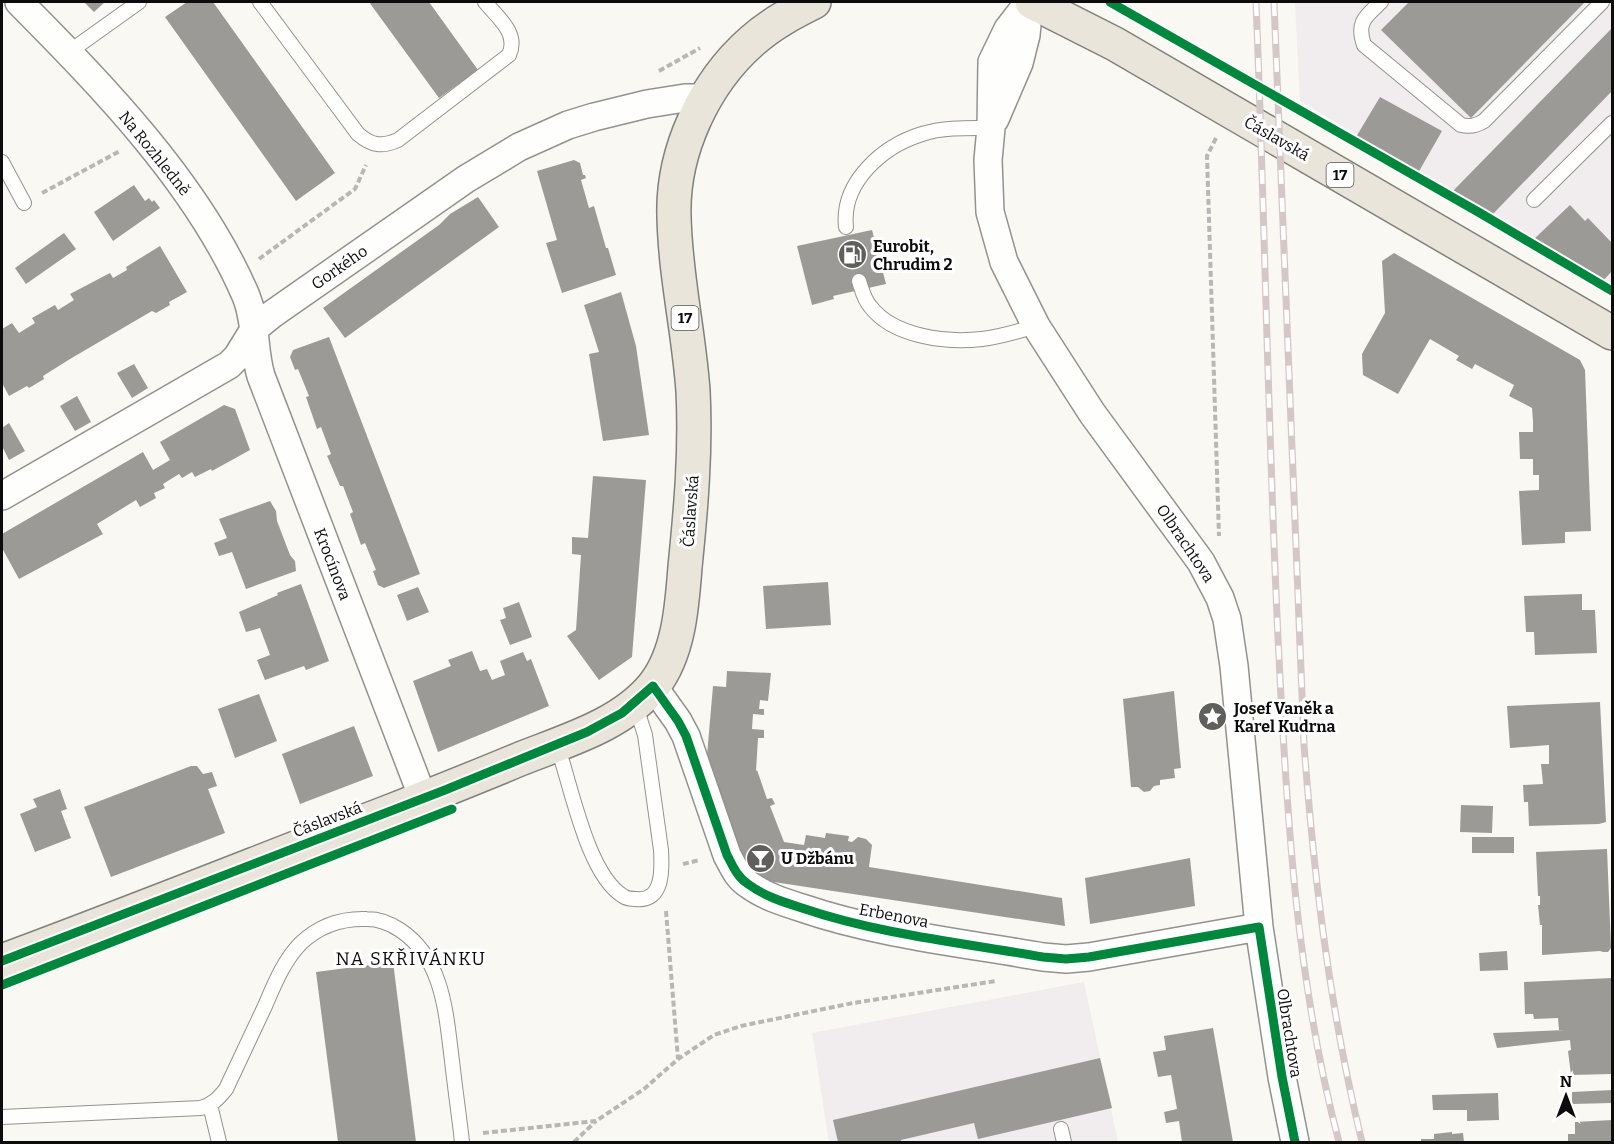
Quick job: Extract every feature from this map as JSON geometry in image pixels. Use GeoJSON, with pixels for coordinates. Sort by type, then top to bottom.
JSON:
{"type":"FeatureCollection","features":[{"type":"Feature","properties":{"kind":"main road","name":"Čáslavská"},"geometry":{"type":"LineString","coordinates":[[2,961],[557,745],[612,720],[644,695],[669,655],[677,627],[691,510],[693,393],[674,213],[676,188],[687,139],[706,98],[733,60],[751,42],[790,13],[814,2]]}},
{"type":"Feature","properties":{"kind":"main road","name":"Čáslavská"},"geometry":{"type":"LineString","coordinates":[[1030,2],[1114,44],[1612,333]]}},
{"type":"Feature","properties":{"kind":"street","name":"Na Rozhledně"},"geometry":{"type":"LineString","coordinates":[[19,2],[69,52],[158,154],[192,200],[239,281],[255,328]]}},
{"type":"Feature","properties":{"kind":"street","name":"Olbrachtova"},"geometry":{"type":"LineString","coordinates":[[1030,2],[1026,35],[1019,63],[991,128],[988,160],[990,212],[1004,262],[1036,326],[1092,413],[1212,578],[1227,619],[1259,927],[1282,1077],[1295,1143]]}},
{"type":"Feature","properties":{"kind":"street","name":"Gorkého"},"geometry":{"type":"LineString","coordinates":[[2,496],[229,365],[237,357],[255,328],[466,179],[519,147],[568,125],[594,117],[647,104],[685,98],[706,98]]}},
{"type":"Feature","properties":{"kind":"street","name":"Krocínova"},"geometry":{"type":"LineString","coordinates":[[255,328],[257,364],[261,376],[423,798]]}},
{"type":"Feature","properties":{"kind":"street","name":"Erbenova"},"geometry":{"type":"LineString","coordinates":[[644,695],[678,721],[686,736],[727,855],[745,883],[761,893],[825,916],[862,925],[1043,957],[1066,959],[1259,927]]}},
{"type":"Feature","properties":{"kind":"lane"},"geometry":{"type":"LineString","coordinates":[[69,52],[139,2]]}},
{"type":"Feature","properties":{"kind":"lane"},"geometry":{"type":"LineString","coordinates":[[260,2],[358,134],[367,142],[375,145],[387,145],[398,140],[509,55],[513,46],[511,36],[485,2]]}},
{"type":"Feature","properties":{"kind":"lane"},"geometry":{"type":"LineString","coordinates":[[1381,2],[1363,20],[1361,36],[1364,45],[1461,125],[1468,127],[1477,126],[1484,121],[1602,2]]}},
{"type":"Feature","properties":{"kind":"lane"},"geometry":{"type":"LineString","coordinates":[[1534,200],[1612,123]]}},
{"type":"Feature","properties":{"kind":"lane"},"geometry":{"type":"LineString","coordinates":[[846,227],[846,208],[856,183],[890,149],[924,134],[946,129],[991,128]]}},
{"type":"Feature","properties":{"kind":"lane"},"geometry":{"type":"LineString","coordinates":[[2,162],[24,202]]}},
{"type":"Feature","properties":{"kind":"lane"},"geometry":{"type":"LineString","coordinates":[[859,281],[864,297],[871,308],[906,331],[924,337],[984,339],[1036,326]]}},
{"type":"Feature","properties":{"kind":"lane"},"geometry":{"type":"LineString","coordinates":[[557,745],[596,863],[615,890],[626,898],[641,900],[653,896],[661,883],[662,868],[645,735],[644,695]]}},
{"type":"Feature","properties":{"kind":"lane"},"geometry":{"type":"LineString","coordinates":[[2,1118],[201,1108],[210,1105],[226,1089],[278,977],[300,944],[319,929],[353,918],[372,919],[392,925],[406,934],[422,950],[438,979],[447,1020],[462,1138]]}},
{"type":"Feature","properties":{"kind":"lane"},"geometry":{"type":"LineString","coordinates":[[210,1105],[219,1143]]}},
{"type":"Feature","properties":{"kind":"path"},"geometry":{"type":"LineString","coordinates":[[1212,578],[1219,539],[1207,156],[1216,137]]}},
{"type":"Feature","properties":{"kind":"path"},"geometry":{"type":"LineString","coordinates":[[24,202],[130,145]]}},
{"type":"Feature","properties":{"kind":"path"},"geometry":{"type":"LineString","coordinates":[[254,263],[355,189],[375,145]]}},
{"type":"Feature","properties":{"kind":"path"},"geometry":{"type":"LineString","coordinates":[[662,868],[678,1059]]}},
{"type":"Feature","properties":{"kind":"path"},"geometry":{"type":"LineString","coordinates":[[574,1143],[596,1121],[644,1089],[678,1059],[714,1035],[741,1026],[853,1003],[999,980]]}},
{"type":"Feature","properties":{"kind":"path"},"geometry":{"type":"LineString","coordinates":[[462,1138],[596,1121]]}},
{"type":"Feature","properties":{"kind":"shaded area"},"geometry":{"type":"Polygon","coordinates":[[[1295,2],[1612,2],[1612,286],[1300,101],[1295,2]]]}},
{"type":"Feature","properties":{"kind":"shaded area"},"geometry":{"type":"Polygon","coordinates":[[[1084,982],[1118,1142],[829,1142],[812,1033],[1084,982]]]}},
{"type":"Feature","properties":{"kind":"building"},"geometry":{"type":"Polygon","coordinates":[[[84,2],[105,2],[94,12],[84,2]]]}},
{"type":"Feature","properties":{"kind":"building"},"geometry":{"type":"Polygon","coordinates":[[[187,2],[213,2],[335,173],[296,201],[165,17],[187,2]]]}},
{"type":"Feature","properties":{"kind":"building"},"geometry":{"type":"Polygon","coordinates":[[[369,2],[429,2],[478,70],[439,98],[369,2]]]}},
{"type":"Feature","properties":{"kind":"building"},"geometry":{"type":"Polygon","coordinates":[[[1409,2],[1585,2],[1471,118],[1381,30],[1409,2]]]}},
{"type":"Feature","properties":{"kind":"building"},"geometry":{"type":"Polygon","coordinates":[[[1612,28],[1612,91],[1491,216],[1451,193],[1612,28]]]}},
{"type":"Feature","properties":{"kind":"building"},"geometry":{"type":"Polygon","coordinates":[[[1380,97],[1442,131],[1418,173],[1356,137],[1380,97]]]}},
{"type":"Feature","properties":{"kind":"building"},"geometry":{"type":"Polygon","coordinates":[[[574,160],[580,163],[583,175],[585,175],[586,178],[581,180],[589,208],[594,206],[616,275],[562,293],[546,243],[557,240],[537,171],[574,160]]]}},
{"type":"Feature","properties":{"kind":"building"},"geometry":{"type":"Polygon","coordinates":[[[134,185],[145,201],[149,198],[152,202],[154,200],[160,208],[113,241],[94,212],[134,185]]]}},
{"type":"Feature","properties":{"kind":"building"},"geometry":{"type":"Polygon","coordinates":[[[478,197],[499,227],[345,338],[323,308],[439,225],[450,214],[478,197]]]}},
{"type":"Feature","properties":{"kind":"building"},"geometry":{"type":"Polygon","coordinates":[[[1570,205],[1585,221],[1588,218],[1612,243],[1612,271],[1603,281],[1533,240],[1570,205]]]}},
{"type":"Feature","properties":{"kind":"building"},"geometry":{"type":"Polygon","coordinates":[[[872,230],[886,284],[833,296],[834,299],[812,305],[797,246],[872,230]]]}},
{"type":"Feature","properties":{"kind":"building"},"geometry":{"type":"Polygon","coordinates":[[[64,233],[76,249],[26,284],[15,268],[64,233]]]}},
{"type":"Feature","properties":{"kind":"building"},"geometry":{"type":"Polygon","coordinates":[[[160,246],[187,292],[169,302],[170,305],[156,313],[152,311],[70,359],[29,388],[27,386],[9,396],[2,383],[2,329],[12,323],[19,333],[35,323],[32,318],[55,305],[58,310],[74,300],[70,294],[110,273],[113,278],[160,246]]]}},
{"type":"Feature","properties":{"kind":"building"},"geometry":{"type":"Polygon","coordinates":[[[1394,253],[1580,360],[1585,370],[1591,531],[1565,532],[1565,543],[1522,545],[1519,491],[1539,490],[1539,475],[1533,475],[1533,459],[1520,459],[1519,432],[1533,432],[1532,408],[1509,396],[1514,385],[1475,364],[1472,369],[1456,360],[1459,356],[1430,339],[1398,394],[1363,375],[1362,354],[1385,313],[1382,261],[1394,253]]]}},
{"type":"Feature","properties":{"kind":"building"},"geometry":{"type":"Polygon","coordinates":[[[621,292],[636,346],[649,435],[603,441],[589,354],[599,352],[584,305],[621,292]]]}},
{"type":"Feature","properties":{"kind":"building"},"geometry":{"type":"Polygon","coordinates":[[[329,337],[420,574],[384,588],[378,585],[373,571],[376,570],[365,543],[361,545],[350,514],[353,512],[343,486],[340,486],[327,456],[331,454],[321,427],[317,429],[306,397],[309,396],[298,369],[295,370],[290,357],[293,350],[329,337]]]}},
{"type":"Feature","properties":{"kind":"building"},"geometry":{"type":"Polygon","coordinates":[[[134,364],[148,388],[132,398],[117,373],[134,364]]]}},
{"type":"Feature","properties":{"kind":"building"},"geometry":{"type":"Polygon","coordinates":[[[77,396],[91,422],[75,431],[60,406],[77,396]]]}},
{"type":"Feature","properties":{"kind":"building"},"geometry":{"type":"Polygon","coordinates":[[[224,405],[235,409],[250,450],[212,471],[211,469],[195,477],[192,472],[182,478],[179,474],[163,484],[165,488],[154,493],[156,498],[140,507],[136,500],[97,524],[103,534],[19,579],[2,548],[2,534],[143,452],[153,470],[170,460],[160,442],[224,405]]]}},
{"type":"Feature","properties":{"kind":"building"},"geometry":{"type":"Polygon","coordinates":[[[9,423],[25,451],[9,460],[2,446],[2,428],[9,423]]]}},
{"type":"Feature","properties":{"kind":"building"},"geometry":{"type":"Polygon","coordinates":[[[593,476],[646,480],[632,657],[599,680],[567,636],[576,630],[581,555],[572,554],[572,537],[588,538],[593,476]]]}},
{"type":"Feature","properties":{"kind":"building"},"geometry":{"type":"Polygon","coordinates":[[[270,501],[276,511],[277,521],[290,555],[295,561],[296,571],[246,589],[232,552],[219,556],[214,543],[227,538],[219,519],[270,501]]]}},
{"type":"Feature","properties":{"kind":"building"},"geometry":{"type":"Polygon","coordinates":[[[828,582],[831,625],[766,629],[763,586],[828,582]]]}},
{"type":"Feature","properties":{"kind":"building"},"geometry":{"type":"Polygon","coordinates":[[[301,584],[329,661],[306,670],[304,666],[265,680],[257,660],[270,655],[260,628],[246,632],[239,612],[301,584]]]}},
{"type":"Feature","properties":{"kind":"building"},"geometry":{"type":"Polygon","coordinates":[[[418,587],[429,612],[407,621],[397,595],[418,587]]]}},
{"type":"Feature","properties":{"kind":"building"},"geometry":{"type":"Polygon","coordinates":[[[1582,594],[1582,610],[1595,610],[1597,653],[1535,655],[1534,632],[1526,632],[1524,596],[1582,594]]]}},
{"type":"Feature","properties":{"kind":"building"},"geometry":{"type":"Polygon","coordinates":[[[519,602],[532,637],[510,645],[500,620],[506,618],[503,608],[519,602]]]}},
{"type":"Feature","properties":{"kind":"building"},"geometry":{"type":"Polygon","coordinates":[[[472,651],[480,671],[487,669],[492,680],[505,675],[500,661],[523,652],[527,661],[531,659],[549,706],[438,752],[413,681],[451,666],[448,660],[472,651]]]}},
{"type":"Feature","properties":{"kind":"building"},"geometry":{"type":"Polygon","coordinates":[[[727,671],[771,673],[768,701],[760,700],[759,709],[764,709],[764,715],[753,714],[752,729],[764,730],[764,738],[758,738],[756,771],[767,799],[772,798],[775,804],[770,806],[784,842],[804,845],[806,835],[825,838],[826,833],[849,836],[848,841],[852,842],[858,837],[866,839],[872,845],[869,867],[1062,898],[1065,926],[754,879],[741,869],[706,767],[713,686],[726,687],[727,671]]]}},
{"type":"Feature","properties":{"kind":"building"},"geometry":{"type":"Polygon","coordinates":[[[1174,691],[1181,768],[1174,769],[1175,778],[1160,780],[1160,785],[1144,792],[1138,787],[1131,787],[1123,699],[1174,691]]]}},
{"type":"Feature","properties":{"kind":"building"},"geometry":{"type":"Polygon","coordinates":[[[259,694],[277,741],[235,758],[218,709],[259,694]]]}},
{"type":"Feature","properties":{"kind":"building"},"geometry":{"type":"Polygon","coordinates":[[[1600,702],[1606,822],[1529,826],[1528,802],[1524,802],[1523,785],[1543,784],[1541,764],[1549,764],[1549,745],[1510,748],[1507,706],[1600,702]]]}},
{"type":"Feature","properties":{"kind":"building"},"geometry":{"type":"Polygon","coordinates":[[[354,726],[373,776],[300,804],[282,754],[354,726]]]}},
{"type":"Feature","properties":{"kind":"building"},"geometry":{"type":"Polygon","coordinates":[[[191,766],[197,766],[203,774],[212,772],[217,786],[208,789],[225,833],[111,877],[84,807],[191,766]]]}},
{"type":"Feature","properties":{"kind":"building"},"geometry":{"type":"Polygon","coordinates":[[[60,789],[67,809],[61,811],[71,838],[35,852],[20,814],[37,807],[33,799],[60,789]]]}},
{"type":"Feature","properties":{"kind":"building"},"geometry":{"type":"Polygon","coordinates":[[[1461,805],[1493,806],[1492,833],[1460,832],[1461,805]]]}},
{"type":"Feature","properties":{"kind":"building"},"geometry":{"type":"Polygon","coordinates":[[[1472,837],[1514,837],[1514,853],[1472,853],[1472,837]]]}},
{"type":"Feature","properties":{"kind":"building"},"geometry":{"type":"Polygon","coordinates":[[[1607,849],[1611,948],[1608,952],[1542,955],[1536,852],[1607,849]]]}},
{"type":"Feature","properties":{"kind":"building"},"geometry":{"type":"Polygon","coordinates":[[[1190,858],[1195,906],[1090,924],[1085,878],[1190,858]]]}},
{"type":"Feature","properties":{"kind":"building"},"geometry":{"type":"Polygon","coordinates":[[[1507,951],[1508,970],[1480,971],[1479,953],[1507,951]]]}},
{"type":"Feature","properties":{"kind":"building"},"geometry":{"type":"Polygon","coordinates":[[[393,962],[416,1142],[338,1142],[316,972],[393,962]]]}},
{"type":"Feature","properties":{"kind":"building"},"geometry":{"type":"Polygon","coordinates":[[[1612,978],[1612,1074],[1571,1075],[1568,1051],[1571,1050],[1570,1040],[1497,1048],[1493,1033],[1565,1030],[1559,1030],[1558,1018],[1534,1019],[1533,1014],[1525,1014],[1524,982],[1612,978]]]}},
{"type":"Feature","properties":{"kind":"building"},"geometry":{"type":"Polygon","coordinates":[[[1213,1028],[1233,1142],[1182,1142],[1179,1121],[1166,1123],[1164,1112],[1177,1109],[1171,1075],[1158,1077],[1153,1052],[1166,1050],[1164,1036],[1213,1028]]]}},
{"type":"Feature","properties":{"kind":"building"},"geometry":{"type":"Polygon","coordinates":[[[1100,1058],[1112,1108],[978,1139],[974,1123],[901,1140],[901,1142],[838,1142],[833,1120],[1100,1058]]]}},
{"type":"Feature","properties":{"kind":"building"},"geometry":{"type":"Polygon","coordinates":[[[1612,1090],[1612,1103],[1572,1104],[1572,1092],[1612,1090]]]}},
{"type":"Feature","properties":{"kind":"building"},"geometry":{"type":"Polygon","coordinates":[[[1498,1093],[1499,1120],[1467,1121],[1467,1110],[1433,1110],[1432,1095],[1498,1093]]]}},
{"type":"Feature","properties":{"kind":"building"},"geometry":{"type":"Polygon","coordinates":[[[1612,1120],[1612,1142],[1568,1142],[1568,1134],[1575,1134],[1575,1122],[1612,1120]]]}},
{"type":"Feature","properties":{"kind":"building"},"geometry":{"type":"Polygon","coordinates":[[[1452,1132],[1452,1134],[1463,1133],[1464,1142],[1421,1142],[1421,1139],[1434,1139],[1434,1134],[1452,1132]]]}},
{"type":"Feature","properties":{"kind":"railway"},"geometry":{"type":"LineString","coordinates":[[1256,2],[1272,494],[1290,841],[1313,1023],[1339,1142]]}},
{"type":"Feature","properties":{"kind":"railway"},"geometry":{"type":"LineString","coordinates":[[1274,2],[1304,744],[1318,895],[1332,994],[1362,1142]]}},
{"type":"Feature","properties":{"kind":"cycle path"},"geometry":{"type":"LineString","coordinates":[[1110,2],[1612,291]]}},
{"type":"Feature","properties":{"kind":"cycle path"},"geometry":{"type":"LineString","coordinates":[[2,961],[445,790],[587,732],[622,713],[653,686],[686,736],[733,867],[744,881],[774,898],[860,925],[1066,959],[1259,927],[1282,1077],[1295,1142]]}},
{"type":"Feature","properties":{"kind":"cycle path"},"geometry":{"type":"LineString","coordinates":[[2,985],[452,809]]}},
{"type":"Feature","properties":{"kind":"place","name":"Eurobit, Chrudim 2"},"geometry":{"type":"Point","coordinates":[852,255]}},
{"type":"Feature","properties":{"kind":"place","name":"Josef Vaněk a Karel Kudrna"},"geometry":{"type":"Point","coordinates":[1213,717]}},
{"type":"Feature","properties":{"kind":"place","name":"U Džbánu"},"geometry":{"type":"Point","coordinates":[760,858]}},
{"type":"Feature","properties":{"kind":"district","name":"NA SKŘIVÁNKU"},"geometry":{"type":"Point","coordinates":[411,959]}}]}
